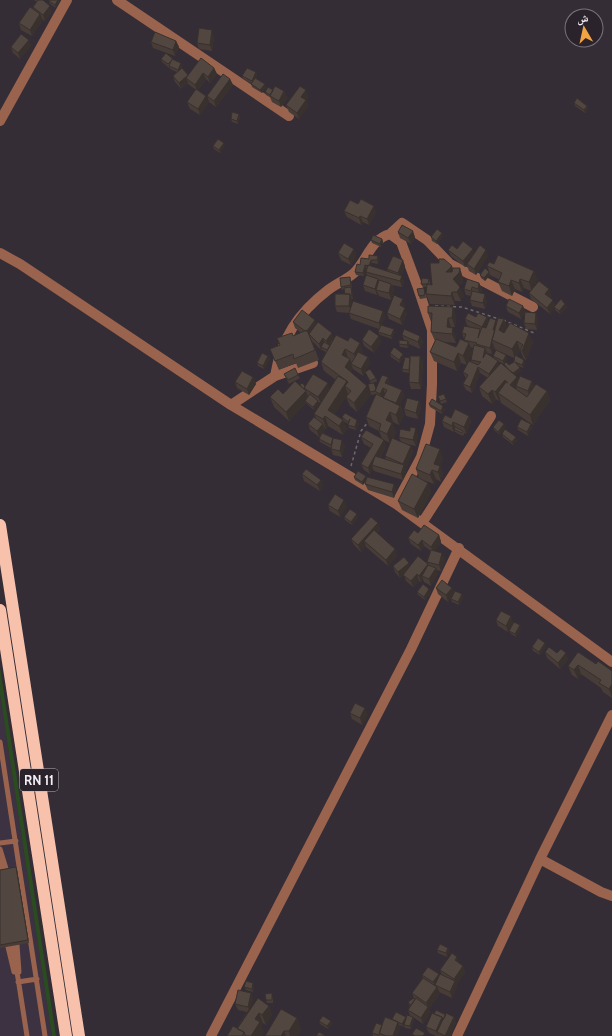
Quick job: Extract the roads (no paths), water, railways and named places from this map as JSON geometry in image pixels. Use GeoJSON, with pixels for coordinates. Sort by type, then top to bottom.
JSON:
{"type":"FeatureCollection","features":[{"type":"Feature","properties":{"kind":"highway","name":"RN 11"},"geometry":{"type":"LineString","coordinates":[[0,525],[78,1036]]}},
{"type":"Feature","properties":{"kind":"highway","name":"RN 11"},"geometry":{"type":"LineString","coordinates":[[0,610],[1,627],[66,1036]]}},
{"type":"Feature","properties":{"kind":"street"},"geometry":{"type":"LineString","coordinates":[[0,120],[67,0]]}},
{"type":"Feature","properties":{"kind":"street"},"geometry":{"type":"LineString","coordinates":[[117,0],[289,116]]}},
{"type":"Feature","properties":{"kind":"street"},"geometry":{"type":"LineString","coordinates":[[275,376],[278,357],[286,336],[307,310],[327,291],[354,273],[380,236],[390,234],[402,223],[427,240],[450,264],[533,307]]}},
{"type":"Feature","properties":{"kind":"street"},"geometry":{"type":"LineString","coordinates":[[390,234],[401,242],[432,330],[430,424],[421,457],[396,504]]}},
{"type":"Feature","properties":{"kind":"street"},"geometry":{"type":"LineString","coordinates":[[0,253],[26,268],[231,405],[396,504],[612,662]]}},
{"type":"Feature","properties":{"kind":"street"},"geometry":{"type":"LineString","coordinates":[[231,405],[275,376],[313,363]]}},
{"type":"Feature","properties":{"kind":"street"},"geometry":{"type":"LineString","coordinates":[[422,523],[491,416]]}},
{"type":"Feature","properties":{"kind":"street"},"geometry":{"type":"LineString","coordinates":[[211,1036],[412,649],[459,549]]}},
{"type":"Feature","properties":{"kind":"street"},"geometry":{"type":"LineString","coordinates":[[457,1036],[540,860],[612,715]]}},
{"type":"Feature","properties":{"kind":"street"},"geometry":{"type":"LineString","coordinates":[[540,860],[601,892],[612,896]]}},
{"type":"Feature","properties":{"kind":"lane"},"geometry":{"type":"LineString","coordinates":[[0,742],[45,1036]]}},
{"type":"Feature","properties":{"kind":"lane"},"geometry":{"type":"LineString","coordinates":[[0,843],[16,841]]}},
{"type":"Feature","properties":{"kind":"lane"},"geometry":{"type":"LineString","coordinates":[[0,849],[4,872],[0,861]]}},
{"type":"Feature","properties":{"kind":"lane"},"geometry":{"type":"LineString","coordinates":[[18,982],[19,963],[12,946],[18,982],[27,1036]]}},
{"type":"Feature","properties":{"kind":"lane"},"geometry":{"type":"LineString","coordinates":[[18,982],[37,979]]}}]}
